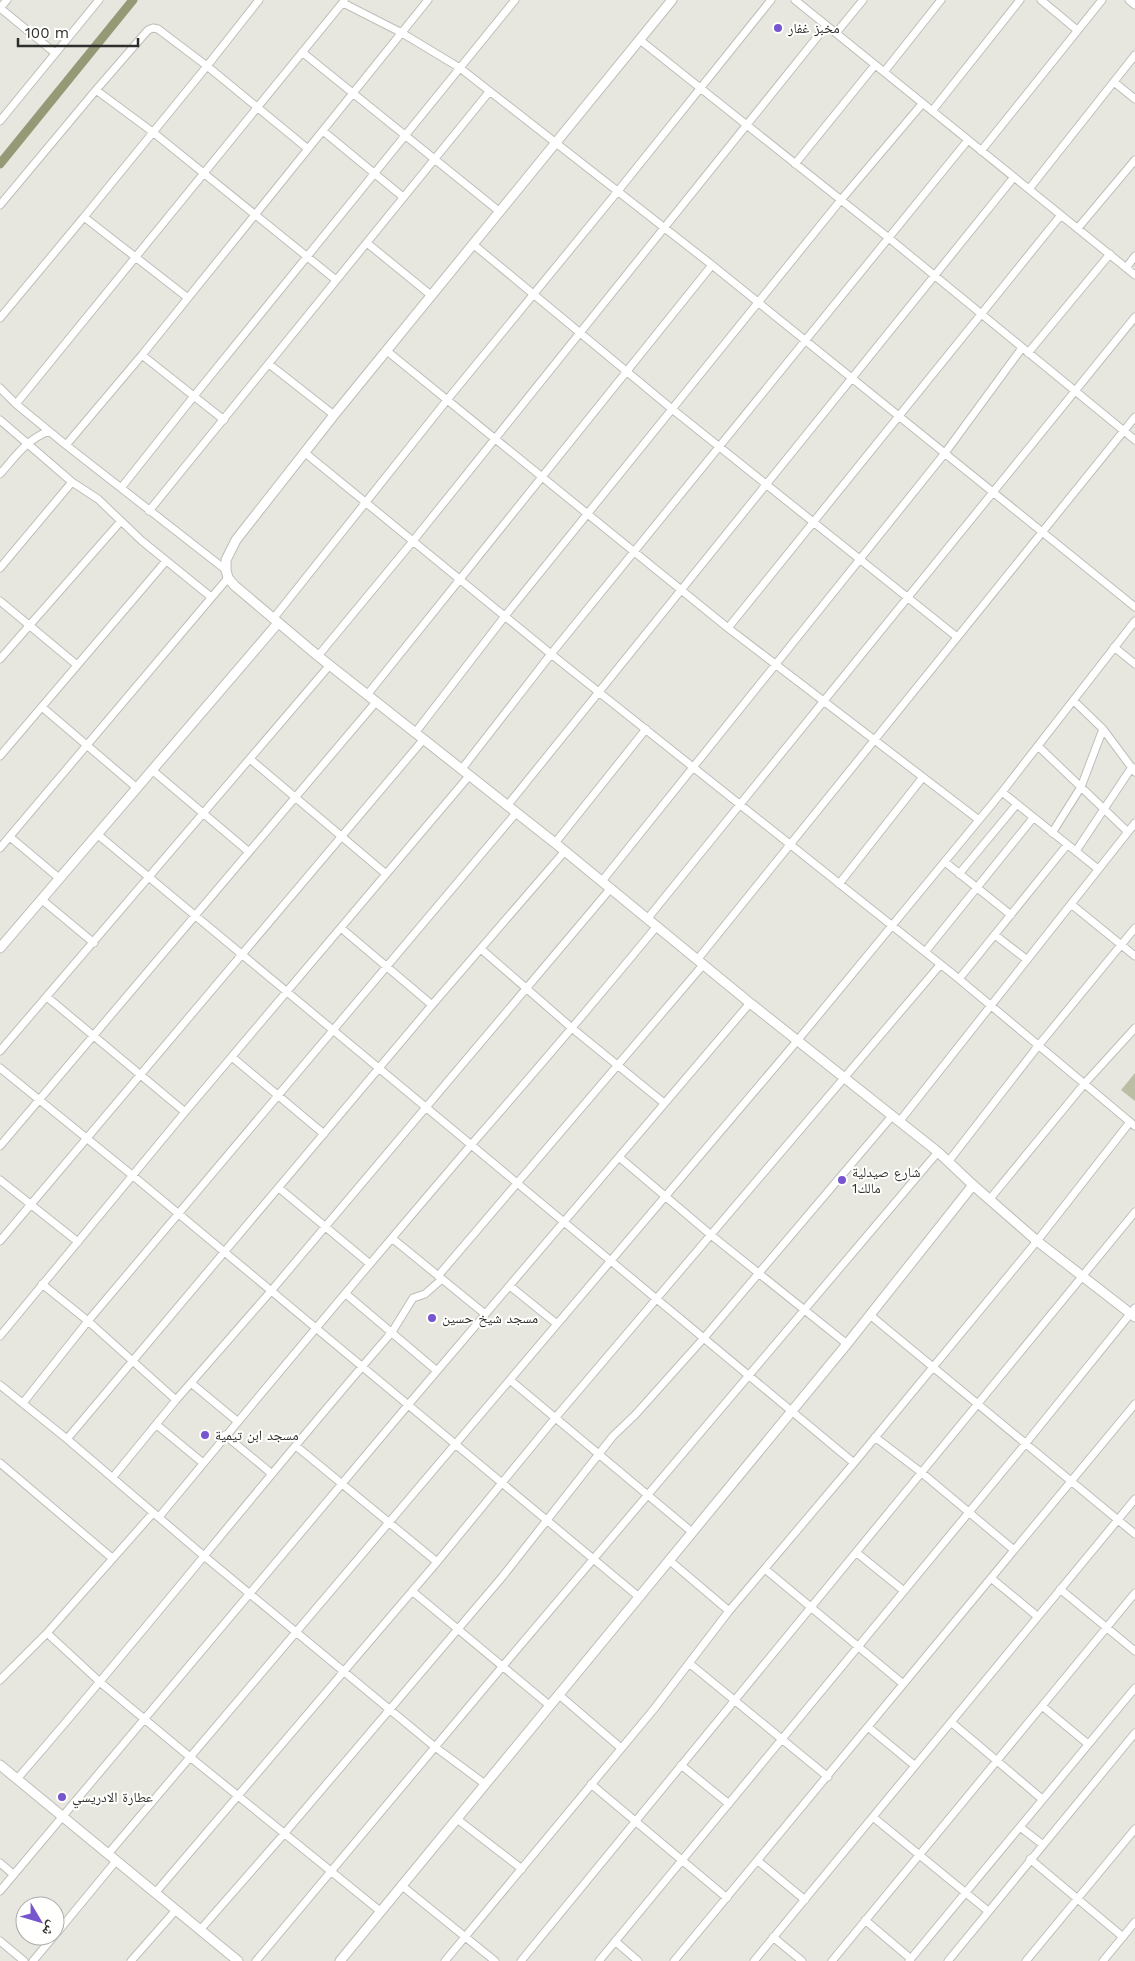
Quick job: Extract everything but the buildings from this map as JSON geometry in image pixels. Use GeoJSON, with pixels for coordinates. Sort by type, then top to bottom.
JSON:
{"type":"FeatureCollection","features":[{"type":"Feature","properties":{"kind":"main road"},"geometry":{"type":"LineString","coordinates":[[672,0],[304,452],[236,540],[226,560],[227,574],[276,621],[329,666],[555,843],[648,918],[700,963],[938,1152],[989,1200],[1037,1241],[1133,1313]]}},
{"type":"Feature","properties":{"kind":"main road"},"geometry":{"type":"LineString","coordinates":[[0,948],[276,621]]}},
{"type":"Feature","properties":{"kind":"main road"},"geometry":{"type":"LineString","coordinates":[[345,1959],[380,1911],[847,1344],[973,1185]]}},
{"type":"Feature","properties":{"kind":"main road"},"geometry":{"type":"LineString","coordinates":[[0,1765],[238,1961]]}},
{"type":"Feature","properties":{"kind":"street"},"geometry":{"type":"LineString","coordinates":[[7,0],[0,8],[56,53]]}},
{"type":"Feature","properties":{"kind":"street"},"geometry":{"type":"LineString","coordinates":[[0,121],[99,0]]}},
{"type":"Feature","properties":{"kind":"street"},"geometry":{"type":"LineString","coordinates":[[0,318],[154,133],[260,0]]}},
{"type":"Feature","properties":{"kind":"street"},"geometry":{"type":"LineString","coordinates":[[66,445],[142,355],[428,0]]}},
{"type":"Feature","properties":{"kind":"street"},"geometry":{"type":"LineString","coordinates":[[121,488],[306,256],[515,0]]}},
{"type":"Feature","properties":{"kind":"street"},"geometry":{"type":"LineString","coordinates":[[276,621],[448,400],[772,0]]}},
{"type":"Feature","properties":{"kind":"street"},"geometry":{"type":"LineString","coordinates":[[795,0],[1135,275]]}},
{"type":"Feature","properties":{"kind":"street"},"geometry":{"type":"LineString","coordinates":[[836,33],[862,0]]}},
{"type":"Feature","properties":{"kind":"street"},"geometry":{"type":"LineString","coordinates":[[884,72],[942,0]]}},
{"type":"Feature","properties":{"kind":"street"},"geometry":{"type":"LineString","coordinates":[[932,111],[1020,0]]}},
{"type":"Feature","properties":{"kind":"street"},"geometry":{"type":"LineString","coordinates":[[1041,0],[1077,30]]}},
{"type":"Feature","properties":{"kind":"street"},"geometry":{"type":"LineString","coordinates":[[981,151],[1102,0]]}},
{"type":"Feature","properties":{"kind":"street"},"geometry":{"type":"LineString","coordinates":[[1129,0],[1135,5]]}},
{"type":"Feature","properties":{"kind":"street"},"geometry":{"type":"LineString","coordinates":[[16,404],[256,107],[344,2],[402,32],[460,68],[665,227],[1135,607]]}},
{"type":"Feature","properties":{"kind":"street"},"geometry":{"type":"LineString","coordinates":[[318,656],[414,541],[826,26]]}},
{"type":"Feature","properties":{"kind":"street"},"geometry":{"type":"LineString","coordinates":[[0,205],[96,90],[148,30],[153,28],[158,29],[207,66],[308,149]]}},
{"type":"Feature","properties":{"kind":"street"},"geometry":{"type":"LineString","coordinates":[[640,40],[890,239],[934,278],[1135,440]]}},
{"type":"Feature","properties":{"kind":"street"},"geometry":{"type":"LineString","coordinates":[[302,52],[500,212]]}},
{"type":"Feature","properties":{"kind":"street"},"geometry":{"type":"LineString","coordinates":[[1029,189],[1135,56]]}},
{"type":"Feature","properties":{"kind":"street"},"geometry":{"type":"LineString","coordinates":[[795,164],[875,65]]}},
{"type":"Feature","properties":{"kind":"street"},"geometry":{"type":"LineString","coordinates":[[1114,82],[1135,98]]}},
{"type":"Feature","properties":{"kind":"street"},"geometry":{"type":"LineString","coordinates":[[96,90],[154,133],[336,280]]}},
{"type":"Feature","properties":{"kind":"street"},"geometry":{"type":"LineString","coordinates":[[149,511],[489,92]]}},
{"type":"Feature","properties":{"kind":"street"},"geometry":{"type":"LineString","coordinates":[[415,733],[672,409],[840,201],[922,104]]}},
{"type":"Feature","properties":{"kind":"street"},"geometry":{"type":"LineString","coordinates":[[322,131],[403,198]]}},
{"type":"Feature","properties":{"kind":"street"},"geometry":{"type":"LineString","coordinates":[[461,770],[551,654],[890,239],[968,140]]}},
{"type":"Feature","properties":{"kind":"street"},"geometry":{"type":"LineString","coordinates":[[1078,228],[1135,160]]}},
{"type":"Feature","properties":{"kind":"street"},"geometry":{"type":"LineString","coordinates":[[507,806],[1014,177]]}},
{"type":"Feature","properties":{"kind":"street"},"geometry":{"type":"LineString","coordinates":[[728,628],[814,524],[1061,215]]}},
{"type":"Feature","properties":{"kind":"street"},"geometry":{"type":"LineString","coordinates":[[84,217],[188,298]]}},
{"type":"Feature","properties":{"kind":"street"},"geometry":{"type":"LineString","coordinates":[[367,243],[432,296]]}},
{"type":"Feature","properties":{"kind":"street"},"geometry":{"type":"LineString","coordinates":[[474,245],[814,524],[860,559],[907,599],[957,636]]}},
{"type":"Feature","properties":{"kind":"street"},"geometry":{"type":"LineString","coordinates":[[1028,353],[1110,254]]}},
{"type":"Feature","properties":{"kind":"street"},"geometry":{"type":"LineString","coordinates":[[1126,268],[1135,256]]}},
{"type":"Feature","properties":{"kind":"street"},"geometry":{"type":"LineString","coordinates":[[367,695],[712,265]]}},
{"type":"Feature","properties":{"kind":"street"},"geometry":{"type":"LineString","coordinates":[[648,918],[741,806],[1135,317]]}},
{"type":"Feature","properties":{"kind":"street"},"geometry":{"type":"LineString","coordinates":[[602,881],[945,453],[1022,348]]}},
{"type":"Feature","properties":{"kind":"street"},"geometry":{"type":"LineString","coordinates":[[387,351],[728,628],[979,820]]}},
{"type":"Feature","properties":{"kind":"street"},"geometry":{"type":"LineString","coordinates":[[142,355],[224,420]]}},
{"type":"Feature","properties":{"kind":"street"},"geometry":{"type":"LineString","coordinates":[[269,364],[334,415]]}},
{"type":"Feature","properties":{"kind":"street"},"geometry":{"type":"LineString","coordinates":[[0,388],[16,404],[66,445],[227,574],[211,597],[88,746],[0,848]]}},
{"type":"Feature","properties":{"kind":"street"},"geometry":{"type":"LineString","coordinates":[[17,1779],[101,1683],[204,1556],[392,1332],[412,1298],[425,1294],[618,1065],[700,963],[789,845],[1135,417]]}},
{"type":"Feature","properties":{"kind":"street"},"geometry":{"type":"LineString","coordinates":[[0,420],[72,482],[98,499],[121,522],[211,597]]}},
{"type":"Feature","properties":{"kind":"street"},"geometry":{"type":"LineString","coordinates":[[0,474],[27,442],[49,431]]}},
{"type":"Feature","properties":{"kind":"street"},"geometry":{"type":"LineString","coordinates":[[304,452],[461,578],[551,654],[959,979],[1133,1124],[933,1368],[729,1611],[654,1709],[445,1961]]}},
{"type":"Feature","properties":{"kind":"street"},"geometry":{"type":"LineString","coordinates":[[0,568],[72,482]]}},
{"type":"Feature","properties":{"kind":"street"},"geometry":{"type":"LineString","coordinates":[[0,659],[121,522]]}},
{"type":"Feature","properties":{"kind":"street"},"geometry":{"type":"LineString","coordinates":[[0,756],[166,560]]}},
{"type":"Feature","properties":{"kind":"street"},"geometry":{"type":"LineString","coordinates":[[0,601],[77,665]]}},
{"type":"Feature","properties":{"kind":"street"},"geometry":{"type":"LineString","coordinates":[[108,1854],[798,1041],[1002,792],[1135,621]]}},
{"type":"Feature","properties":{"kind":"street"},"geometry":{"type":"LineString","coordinates":[[1114,647],[1135,664]]}},
{"type":"Feature","properties":{"kind":"street"},"geometry":{"type":"LineString","coordinates":[[0,1051],[329,666]]}},
{"type":"Feature","properties":{"kind":"street"},"geometry":{"type":"LineString","coordinates":[[1074,701],[1103,729],[1133,770],[1103,808],[1076,851]]}},
{"type":"Feature","properties":{"kind":"street"},"geometry":{"type":"LineString","coordinates":[[0,1146],[376,702]]}},
{"type":"Feature","properties":{"kind":"street"},"geometry":{"type":"LineString","coordinates":[[42,707],[137,788]]}},
{"type":"Feature","properties":{"kind":"street"},"geometry":{"type":"LineString","coordinates":[[555,843],[646,729]]}},
{"type":"Feature","properties":{"kind":"street"},"geometry":{"type":"LineString","coordinates":[[1052,833],[1081,787],[1103,729]]}},
{"type":"Feature","properties":{"kind":"street"},"geometry":{"type":"LineString","coordinates":[[0,1241],[240,954],[423,740]]}},
{"type":"Feature","properties":{"kind":"street"},"geometry":{"type":"LineString","coordinates":[[1038,746],[1128,832]]}},
{"type":"Feature","properties":{"kind":"street"},"geometry":{"type":"LineString","coordinates":[[250,759],[386,874]]}},
{"type":"Feature","properties":{"kind":"street"},"geometry":{"type":"LineString","coordinates":[[152,770],[248,852]]}},
{"type":"Feature","properties":{"kind":"street"},"geometry":{"type":"LineString","coordinates":[[0,1336],[132,1175],[469,776]]}},
{"type":"Feature","properties":{"kind":"street"},"geometry":{"type":"LineString","coordinates":[[839,884],[923,777]]}},
{"type":"Feature","properties":{"kind":"street"},"geometry":{"type":"LineString","coordinates":[[1002,792],[1098,869]]}},
{"type":"Feature","properties":{"kind":"street"},"geometry":{"type":"LineString","coordinates":[[959,874],[1018,804]]}},
{"type":"Feature","properties":{"kind":"street"},"geometry":{"type":"LineString","coordinates":[[23,1402],[88,1321],[516,813]]}},
{"type":"Feature","properties":{"kind":"street"},"geometry":{"type":"LineString","coordinates":[[925,952],[1033,818]]}},
{"type":"Feature","properties":{"kind":"street"},"geometry":{"type":"LineString","coordinates":[[200,1930],[458,1629],[548,1521],[613,1436],[635,1415],[704,1339],[758,1274],[895,1119],[990,1006],[1135,823]]}},
{"type":"Feature","properties":{"kind":"street"},"geometry":{"type":"LineString","coordinates":[[97,834],[424,1108],[565,1222],[656,1300],[854,1463]]}},
{"type":"Feature","properties":{"kind":"street"},"geometry":{"type":"LineString","coordinates":[[10,837],[59,878]]}},
{"type":"Feature","properties":{"kind":"street"},"geometry":{"type":"LineString","coordinates":[[959,979],[1067,845]]}},
{"type":"Feature","properties":{"kind":"street"},"geometry":{"type":"LineString","coordinates":[[67,1439],[378,1069],[565,851]]}},
{"type":"Feature","properties":{"kind":"street"},"geometry":{"type":"LineString","coordinates":[[945,862],[1011,914]]}},
{"type":"Feature","properties":{"kind":"street"},"geometry":{"type":"LineString","coordinates":[[113,1477],[157,1426],[176,1400],[271,1291],[611,888]]}},
{"type":"Feature","properties":{"kind":"street"},"geometry":{"type":"LineString","coordinates":[[41,899],[94,943]]}},
{"type":"Feature","properties":{"kind":"street"},"geometry":{"type":"LineString","coordinates":[[1070,904],[1135,956]]}},
{"type":"Feature","properties":{"kind":"street"},"geometry":{"type":"LineString","coordinates":[[0,1680],[47,1633],[112,1558],[156,1515],[203,1463],[370,1264],[573,1029],[657,926]]}},
{"type":"Feature","properties":{"kind":"street"},"geometry":{"type":"LineString","coordinates":[[341,928],[432,1006]]}},
{"type":"Feature","properties":{"kind":"street"},"geometry":{"type":"LineString","coordinates":[[948,1162],[1038,1046],[1135,928]]}},
{"type":"Feature","properties":{"kind":"street"},"geometry":{"type":"LineString","coordinates":[[995,935],[1026,959]]}},
{"type":"Feature","properties":{"kind":"street"},"geometry":{"type":"LineString","coordinates":[[481,950],[664,1104]]}},
{"type":"Feature","properties":{"kind":"street"},"geometry":{"type":"LineString","coordinates":[[156,1892],[940,965]]}},
{"type":"Feature","properties":{"kind":"street"},"geometry":{"type":"LineString","coordinates":[[47,997],[185,1112]]}},
{"type":"Feature","properties":{"kind":"street"},"geometry":{"type":"LineString","coordinates":[[0,1891],[343,1485],[437,1370],[750,1003]]}},
{"type":"Feature","properties":{"kind":"street"},"geometry":{"type":"LineString","coordinates":[[989,1200],[1085,1083],[1135,1028]]}},
{"type":"Feature","properties":{"kind":"street"},"geometry":{"type":"LineString","coordinates":[[232,1057],[324,1134]]}},
{"type":"Feature","properties":{"kind":"street"},"geometry":{"type":"LineString","coordinates":[[0,1068],[132,1175],[639,1597]]}},
{"type":"Feature","properties":{"kind":"street"},"geometry":{"type":"LineString","coordinates":[[256,1961],[330,1870],[938,1152]]}},
{"type":"Feature","properties":{"kind":"street"},"geometry":{"type":"LineString","coordinates":[[619,1157],[758,1274],[847,1344]]}},
{"type":"Feature","properties":{"kind":"street"},"geometry":{"type":"LineString","coordinates":[[0,1180],[78,1242]]}},
{"type":"Feature","properties":{"kind":"street"},"geometry":{"type":"LineString","coordinates":[[279,1188],[370,1264]]}},
{"type":"Feature","properties":{"kind":"street"},"geometry":{"type":"LineString","coordinates":[[521,1961],[1135,1212]]}},
{"type":"Feature","properties":{"kind":"street"},"geometry":{"type":"LineString","coordinates":[[393,1238],[485,1314]]}},
{"type":"Feature","properties":{"kind":"street"},"geometry":{"type":"LineString","coordinates":[[42,1284],[88,1321],[176,1400]]}},
{"type":"Feature","properties":{"kind":"street"},"geometry":{"type":"LineString","coordinates":[[510,1286],[557,1324]]}},
{"type":"Feature","properties":{"kind":"street"},"geometry":{"type":"LineString","coordinates":[[346,1294],[437,1370]]}},
{"type":"Feature","properties":{"kind":"street"},"geometry":{"type":"LineString","coordinates":[[599,1961],[1133,1313]]}},
{"type":"Feature","properties":{"kind":"street"},"geometry":{"type":"LineString","coordinates":[[870,1315],[1135,1534]]}},
{"type":"Feature","properties":{"kind":"street"},"geometry":{"type":"LineString","coordinates":[[510,1380],[692,1532]]}},
{"type":"Feature","properties":{"kind":"street"},"geometry":{"type":"LineString","coordinates":[[191,1383],[237,1421]]}},
{"type":"Feature","properties":{"kind":"street"},"geometry":{"type":"LineString","coordinates":[[0,1385],[113,1477],[204,1556],[344,1672],[436,1747],[485,1784]]}},
{"type":"Feature","properties":{"kind":"street"},"geometry":{"type":"LineString","coordinates":[[674,1961],[828,1777],[902,1683],[1135,1404]]}},
{"type":"Feature","properties":{"kind":"street"},"geometry":{"type":"LineString","coordinates":[[157,1426],[203,1463]]}},
{"type":"Feature","properties":{"kind":"street"},"geometry":{"type":"LineString","coordinates":[[225,1435],[272,1474]]}},
{"type":"Feature","properties":{"kind":"street"},"geometry":{"type":"LineString","coordinates":[[875,1437],[922,1473],[1014,1550]]}},
{"type":"Feature","properties":{"kind":"street"},"geometry":{"type":"LineString","coordinates":[[296,1446],[437,1562]]}},
{"type":"Feature","properties":{"kind":"street"},"geometry":{"type":"LineString","coordinates":[[0,1463],[112,1558]]}},
{"type":"Feature","properties":{"kind":"street"},"geometry":{"type":"LineString","coordinates":[[754,1961],[1135,1499]]}},
{"type":"Feature","properties":{"kind":"street"},"geometry":{"type":"LineString","coordinates":[[857,1552],[904,1591]]}},
{"type":"Feature","properties":{"kind":"street"},"geometry":{"type":"LineString","coordinates":[[669,1560],[729,1611]]}},
{"type":"Feature","properties":{"kind":"street"},"geometry":{"type":"LineString","coordinates":[[765,1569],[902,1683]]}},
{"type":"Feature","properties":{"kind":"street"},"geometry":{"type":"LineString","coordinates":[[991,1578],[1037,1616]]}},
{"type":"Feature","properties":{"kind":"street"},"geometry":{"type":"LineString","coordinates":[[1060,1589],[1135,1651]]}},
{"type":"Feature","properties":{"kind":"street"},"geometry":{"type":"LineString","coordinates":[[412,1591],[549,1705]]}},
{"type":"Feature","properties":{"kind":"street"},"geometry":{"type":"LineString","coordinates":[[832,1961],[1135,1593]]}},
{"type":"Feature","properties":{"kind":"street"},"geometry":{"type":"LineString","coordinates":[[47,1633],[101,1683],[380,1911]]}},
{"type":"Feature","properties":{"kind":"street"},"geometry":{"type":"LineString","coordinates":[[689,1663],[734,1702],[828,1777]]}},
{"type":"Feature","properties":{"kind":"street"},"geometry":{"type":"LineString","coordinates":[[865,1920],[910,1960],[1135,1688]]}},
{"type":"Feature","properties":{"kind":"street"},"geometry":{"type":"LineString","coordinates":[[558,1694],[621,1748]]}},
{"type":"Feature","properties":{"kind":"street"},"geometry":{"type":"LineString","coordinates":[[1042,1706],[1088,1744]]}},
{"type":"Feature","properties":{"kind":"street"},"geometry":{"type":"LineString","coordinates":[[950,1722],[1042,1799]]}},
{"type":"Feature","properties":{"kind":"street"},"geometry":{"type":"LineString","coordinates":[[868,1727],[914,1766]]}},
{"type":"Feature","properties":{"kind":"street"},"geometry":{"type":"LineString","coordinates":[[948,1961],[1042,1844],[1135,1733]]}},
{"type":"Feature","properties":{"kind":"street"},"geometry":{"type":"LineString","coordinates":[[681,1765],[729,1804]]}},
{"type":"Feature","properties":{"kind":"street"},"geometry":{"type":"LineString","coordinates":[[591,1784],[727,1898]]}},
{"type":"Feature","properties":{"kind":"street"},"geometry":{"type":"LineString","coordinates":[[873,1817],[988,1912]]}},
{"type":"Feature","properties":{"kind":"street"},"geometry":{"type":"LineString","coordinates":[[457,1819],[522,1869]]}},
{"type":"Feature","properties":{"kind":"street"},"geometry":{"type":"LineString","coordinates":[[1020,1827],[1042,1844]]}},
{"type":"Feature","properties":{"kind":"street"},"geometry":{"type":"LineString","coordinates":[[1026,1961],[1135,1829]]}},
{"type":"Feature","properties":{"kind":"street"},"geometry":{"type":"LineString","coordinates":[[1030,1859],[1123,1937]]}},
{"type":"Feature","properties":{"kind":"street"},"geometry":{"type":"LineString","coordinates":[[65,1922],[116,1861]]}},
{"type":"Feature","properties":{"kind":"street"},"geometry":{"type":"LineString","coordinates":[[758,1861],[805,1900]]}},
{"type":"Feature","properties":{"kind":"street"},"geometry":{"type":"LineString","coordinates":[[0,1863],[13,1874]]}},
{"type":"Feature","properties":{"kind":"street"},"geometry":{"type":"LineString","coordinates":[[402,1885],[466,1938],[485,1958],[494,1961]]}},
{"type":"Feature","properties":{"kind":"street"},"geometry":{"type":"LineString","coordinates":[[131,1961],[176,1910]]}},
{"type":"Feature","properties":{"kind":"street"},"geometry":{"type":"LineString","coordinates":[[1103,1961],[1135,1922]]}},
{"type":"Feature","properties":{"kind":"street"},"geometry":{"type":"LineString","coordinates":[[773,1938],[802,1961]]}},
{"type":"Feature","properties":{"kind":"street"},"geometry":{"type":"LineString","coordinates":[[0,1941],[24,1961]]}},
{"type":"Feature","properties":{"kind":"street"},"geometry":{"type":"LineString","coordinates":[[615,1941],[638,1961]]}},
{"type":"Feature","properties":{"kind":"street"},"geometry":{"type":"LineString","coordinates":[[33,1961],[45,1946]]}},
{"type":"Feature","properties":{"kind":"green space"},"geometry":{"type":"Polygon","coordinates":[[[1135,1073],[1135,1101],[1121,1090],[1135,1073]]]}},
{"type":"Feature","properties":{"kind":"waterway"},"geometry":{"type":"LineString","coordinates":[[0,164],[133,0]]}},
{"type":"Feature","properties":{"kind":"place","name":"مخبز غفار"},"geometry":{"type":"Point","coordinates":[778,28]}},
{"type":"Feature","properties":{"kind":"place","name":"شارع صيدلية مالك1"},"geometry":{"type":"Point","coordinates":[842,1180]}},
{"type":"Feature","properties":{"kind":"place","name":"مسجد شيخ حسين"},"geometry":{"type":"Point","coordinates":[432,1318]}},
{"type":"Feature","properties":{"kind":"place","name":"مسجد ابن تيمية"},"geometry":{"type":"Point","coordinates":[205,1435]}},
{"type":"Feature","properties":{"kind":"place","name":"عطارة الادريسي"},"geometry":{"type":"Point","coordinates":[62,1797]}}]}
